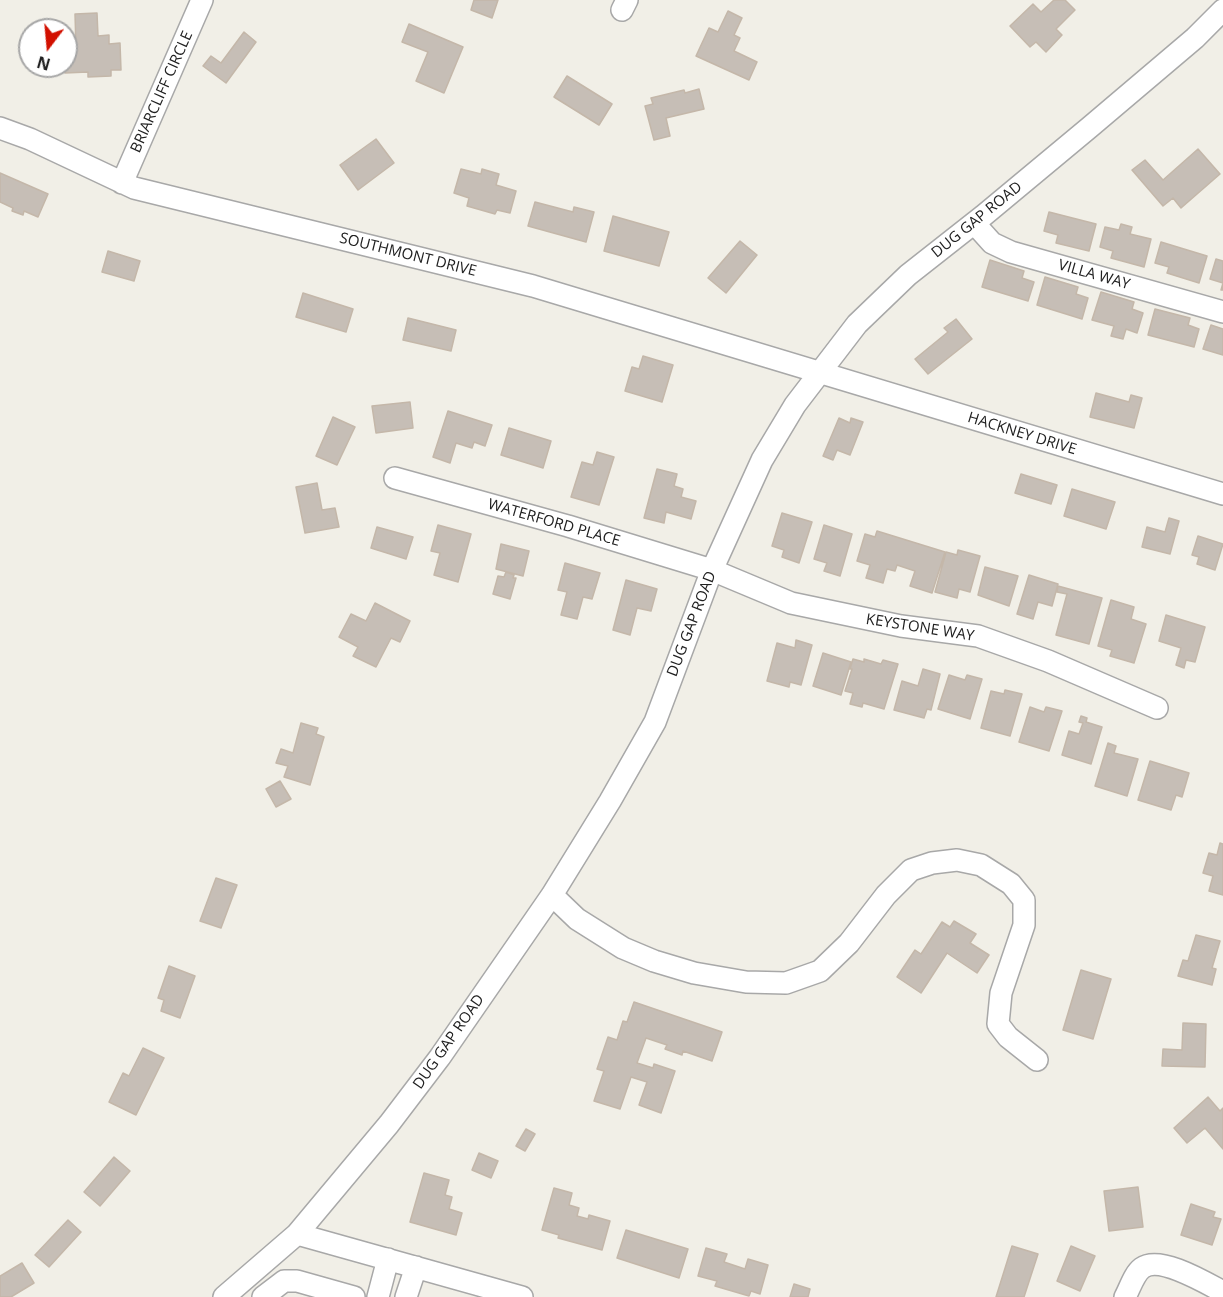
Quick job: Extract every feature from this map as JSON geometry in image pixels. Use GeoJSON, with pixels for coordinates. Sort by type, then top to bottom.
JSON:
{"type":"FeatureCollection","features":[{"type":"Feature","properties":{"kind":"street","name":"BRIARCLIFF CIRCLE"},"geometry":{"type":"LineString","coordinates":[[122,183],[202,0]]}},
{"type":"Feature","properties":{"kind":"street","name":"DUG GAP ROAD"},"geometry":{"type":"LineString","coordinates":[[224,1297],[297,1234],[389,1124],[440,1057],[552,895],[655,722],[712,570],[762,460],[795,405],[857,324],[908,274],[974,223],[1178,53],[1223,10]]}},
{"type":"Feature","properties":{"kind":"street","name":"SOUTHMONT DRIVE"},"geometry":{"type":"LineString","coordinates":[[0,128],[30,139],[134,189],[533,286],[821,373]]}},
{"type":"Feature","properties":{"kind":"street","name":"VILLA WAY"},"geometry":{"type":"LineString","coordinates":[[974,223],[992,243],[1011,252],[1223,312]]}},
{"type":"Feature","properties":{"kind":"street","name":"HACKNEY DRIVE"},"geometry":{"type":"LineString","coordinates":[[821,373],[1223,494]]}},
{"type":"Feature","properties":{"kind":"street","name":"WATERFORD PLACE"},"geometry":{"type":"LineString","coordinates":[[395,478],[568,526],[712,570]]}},
{"type":"Feature","properties":{"kind":"street","name":"KEYSTONE WAY"},"geometry":{"type":"LineString","coordinates":[[712,570],[791,603],[901,626],[978,636],[1048,661],[1157,708]]}},
{"type":"Feature","properties":{"kind":"street"},"geometry":{"type":"LineString","coordinates":[[552,895],[577,919],[623,948],[654,962],[694,973],[746,982],[786,983],[820,970],[849,943],[886,896],[911,870],[933,863],[957,861],[981,865],[1011,884],[1024,900],[1024,925],[1001,993],[998,1024],[1008,1037],[1037,1060]]}},
{"type":"Feature","properties":{"kind":"street"},"geometry":{"type":"LineString","coordinates":[[297,1234],[522,1297]]}},
{"type":"Feature","properties":{"kind":"street"},"geometry":{"type":"LineString","coordinates":[[378,1297],[388,1259]]}},
{"type":"Feature","properties":{"kind":"street"},"geometry":{"type":"LineString","coordinates":[[1125,1297],[1136,1275],[1143,1267],[1154,1264],[1176,1269],[1223,1292]]}},
{"type":"Feature","properties":{"kind":"street"},"geometry":{"type":"LineString","coordinates":[[406,1297],[416,1267]]}},
{"type":"Feature","properties":{"kind":"street"},"geometry":{"type":"LineString","coordinates":[[263,1297],[284,1281],[297,1281],[352,1297]]}},
{"type":"Feature","properties":{"kind":"building"},"geometry":{"type":"Polygon","coordinates":[[[474,0],[498,0],[492,18],[471,10],[474,0]]]}},
{"type":"Feature","properties":{"kind":"building"},"geometry":{"type":"Polygon","coordinates":[[[1054,0],[1065,0],[1075,10],[1056,29],[1062,35],[1046,52],[1036,42],[1030,47],[1010,26],[1033,4],[1041,12],[1054,0]]]}},
{"type":"Feature","properties":{"kind":"building"},"geometry":{"type":"Polygon","coordinates":[[[728,11],[742,18],[734,35],[740,38],[734,51],[757,62],[749,80],[696,56],[709,28],[718,32],[728,11]]]}},
{"type":"Feature","properties":{"kind":"building"},"geometry":{"type":"Polygon","coordinates":[[[97,13],[98,36],[109,35],[109,44],[120,43],[121,70],[111,70],[111,76],[88,77],[88,72],[78,72],[78,18],[75,18],[75,14],[97,13]]]}},
{"type":"Feature","properties":{"kind":"building"},"geometry":{"type":"Polygon","coordinates":[[[409,24],[463,47],[444,93],[416,81],[428,52],[402,42],[409,24]]]}},
{"type":"Feature","properties":{"kind":"building"},"geometry":{"type":"Polygon","coordinates":[[[244,32],[256,42],[226,83],[203,66],[211,56],[221,63],[244,32]]]}},
{"type":"Feature","properties":{"kind":"building"},"geometry":{"type":"Polygon","coordinates":[[[567,76],[612,104],[599,125],[554,97],[567,76]]]}},
{"type":"Feature","properties":{"kind":"building"},"geometry":{"type":"Polygon","coordinates":[[[699,89],[704,109],[666,118],[670,136],[654,140],[645,106],[653,104],[651,98],[699,89]]]}},
{"type":"Feature","properties":{"kind":"building"},"geometry":{"type":"Polygon","coordinates":[[[376,139],[394,163],[358,190],[340,165],[376,139]]]}},
{"type":"Feature","properties":{"kind":"building"},"geometry":{"type":"Polygon","coordinates":[[[1198,149],[1220,174],[1181,208],[1173,198],[1163,206],[1132,170],[1145,160],[1163,180],[1198,149]]]}},
{"type":"Feature","properties":{"kind":"building"},"geometry":{"type":"Polygon","coordinates":[[[461,169],[481,174],[482,169],[499,174],[496,185],[516,191],[510,213],[497,210],[495,214],[467,206],[469,198],[454,193],[461,169]]]}},
{"type":"Feature","properties":{"kind":"building"},"geometry":{"type":"Polygon","coordinates":[[[0,173],[48,194],[38,217],[24,211],[23,215],[12,211],[13,208],[0,202],[0,173]]]}},
{"type":"Feature","properties":{"kind":"building"},"geometry":{"type":"Polygon","coordinates":[[[535,202],[573,212],[574,207],[594,212],[586,242],[528,226],[535,202]]]}},
{"type":"Feature","properties":{"kind":"building"},"geometry":{"type":"Polygon","coordinates":[[[1049,212],[1096,224],[1089,251],[1056,243],[1058,235],[1044,231],[1049,212]]]}},
{"type":"Feature","properties":{"kind":"building"},"geometry":{"type":"Polygon","coordinates":[[[613,216],[669,232],[659,266],[604,251],[613,216]]]}},
{"type":"Feature","properties":{"kind":"building"},"geometry":{"type":"Polygon","coordinates":[[[1121,224],[1132,227],[1130,234],[1151,239],[1144,267],[1111,258],[1113,251],[1100,247],[1105,227],[1119,230],[1121,224]]]}},
{"type":"Feature","properties":{"kind":"building"},"geometry":{"type":"Polygon","coordinates":[[[740,241],[757,255],[726,293],[708,278],[740,241]]]}},
{"type":"Feature","properties":{"kind":"building"},"geometry":{"type":"Polygon","coordinates":[[[1161,242],[1207,256],[1199,283],[1167,273],[1169,267],[1155,263],[1161,242]]]}},
{"type":"Feature","properties":{"kind":"building"},"geometry":{"type":"Polygon","coordinates":[[[108,251],[140,261],[134,281],[102,272],[108,251]]]}},
{"type":"Feature","properties":{"kind":"building"},"geometry":{"type":"Polygon","coordinates":[[[1216,259],[1223,261],[1223,283],[1210,279],[1216,259]]]}},
{"type":"Feature","properties":{"kind":"building"},"geometry":{"type":"Polygon","coordinates":[[[990,260],[1024,271],[1022,278],[1034,282],[1028,301],[982,287],[990,260]]]}},
{"type":"Feature","properties":{"kind":"building"},"geometry":{"type":"Polygon","coordinates":[[[1045,277],[1078,287],[1076,294],[1088,298],[1082,319],[1037,305],[1045,277]]]}},
{"type":"Feature","properties":{"kind":"building"},"geometry":{"type":"Polygon","coordinates":[[[1101,292],[1134,302],[1132,309],[1143,313],[1137,333],[1126,329],[1123,339],[1111,336],[1114,326],[1092,320],[1101,292]]]}},
{"type":"Feature","properties":{"kind":"building"},"geometry":{"type":"Polygon","coordinates":[[[303,293],[353,309],[346,332],[296,317],[303,293]]]}},
{"type":"Feature","properties":{"kind":"building"},"geometry":{"type":"Polygon","coordinates":[[[1155,309],[1190,318],[1188,325],[1199,329],[1194,347],[1148,335],[1155,309]]]}},
{"type":"Feature","properties":{"kind":"building"},"geometry":{"type":"Polygon","coordinates":[[[408,318],[456,330],[451,351],[403,340],[408,318]]]}},
{"type":"Feature","properties":{"kind":"building"},"geometry":{"type":"Polygon","coordinates":[[[956,319],[972,339],[928,374],[915,359],[948,332],[944,328],[956,319]]]}},
{"type":"Feature","properties":{"kind":"building"},"geometry":{"type":"Polygon","coordinates":[[[1211,325],[1223,329],[1223,355],[1203,349],[1211,325]]]}},
{"type":"Feature","properties":{"kind":"building"},"geometry":{"type":"Polygon","coordinates":[[[643,356],[673,365],[662,402],[625,391],[632,367],[639,369],[643,356]]]}},
{"type":"Feature","properties":{"kind":"building"},"geometry":{"type":"Polygon","coordinates":[[[1096,393],[1129,402],[1131,395],[1142,398],[1134,428],[1090,417],[1096,393]]]}},
{"type":"Feature","properties":{"kind":"building"},"geometry":{"type":"Polygon","coordinates":[[[410,402],[413,428],[376,433],[372,406],[410,402]]]}},
{"type":"Feature","properties":{"kind":"building"},"geometry":{"type":"Polygon","coordinates":[[[448,411],[492,425],[485,446],[474,442],[472,448],[456,443],[450,463],[433,457],[448,411]]]}},
{"type":"Feature","properties":{"kind":"building"},"geometry":{"type":"Polygon","coordinates":[[[333,417],[355,427],[337,465],[316,456],[333,417]]]}},
{"type":"Feature","properties":{"kind":"building"},"geometry":{"type":"Polygon","coordinates":[[[839,418],[850,423],[851,418],[863,422],[850,455],[837,450],[833,460],[823,456],[839,418]]]}},
{"type":"Feature","properties":{"kind":"building"},"geometry":{"type":"Polygon","coordinates":[[[509,428],[551,441],[543,468],[501,455],[509,428]]]}},
{"type":"Feature","properties":{"kind":"building"},"geometry":{"type":"Polygon","coordinates":[[[597,452],[614,457],[599,505],[571,497],[582,462],[593,465],[597,452]]]}},
{"type":"Feature","properties":{"kind":"building"},"geometry":{"type":"Polygon","coordinates":[[[657,469],[677,474],[674,486],[683,489],[681,497],[696,501],[691,519],[666,512],[664,523],[644,518],[657,469]]]}},
{"type":"Feature","properties":{"kind":"building"},"geometry":{"type":"Polygon","coordinates":[[[1021,474],[1057,485],[1051,504],[1015,493],[1021,474]]]}},
{"type":"Feature","properties":{"kind":"building"},"geometry":{"type":"Polygon","coordinates":[[[317,483],[322,510],[335,508],[339,527],[305,533],[296,487],[317,483]]]}},
{"type":"Feature","properties":{"kind":"building"},"geometry":{"type":"Polygon","coordinates":[[[1072,489],[1115,502],[1106,529],[1064,516],[1072,489]]]}},
{"type":"Feature","properties":{"kind":"building"},"geometry":{"type":"Polygon","coordinates":[[[782,513],[812,522],[799,563],[782,557],[784,550],[772,546],[782,513]]]}},
{"type":"Feature","properties":{"kind":"building"},"geometry":{"type":"Polygon","coordinates":[[[1169,518],[1179,521],[1170,554],[1142,547],[1147,527],[1165,532],[1169,518]]]}},
{"type":"Feature","properties":{"kind":"building"},"geometry":{"type":"Polygon","coordinates":[[[438,525],[471,534],[458,582],[434,575],[440,553],[431,551],[438,525]]]}},
{"type":"Feature","properties":{"kind":"building"},"geometry":{"type":"Polygon","coordinates":[[[824,525],[852,534],[840,576],[824,571],[827,563],[814,559],[824,525]]]}},
{"type":"Feature","properties":{"kind":"building"},"geometry":{"type":"Polygon","coordinates":[[[377,527],[413,537],[406,559],[371,548],[377,527]]]}},
{"type":"Feature","properties":{"kind":"building"},"geometry":{"type":"Polygon","coordinates":[[[877,531],[945,552],[932,593],[910,586],[915,571],[897,565],[895,571],[887,569],[883,583],[866,578],[870,565],[857,561],[865,534],[875,537],[877,531]]]}},
{"type":"Feature","properties":{"kind":"building"},"geometry":{"type":"Polygon","coordinates":[[[1198,536],[1223,544],[1215,570],[1197,564],[1199,557],[1192,555],[1198,536]]]}},
{"type":"Feature","properties":{"kind":"building"},"geometry":{"type":"Polygon","coordinates":[[[501,544],[529,551],[523,576],[496,569],[501,544]]]}},
{"type":"Feature","properties":{"kind":"building"},"geometry":{"type":"Polygon","coordinates":[[[958,550],[980,556],[970,592],[959,589],[957,598],[935,592],[946,552],[957,555],[958,550]]]}},
{"type":"Feature","properties":{"kind":"building"},"geometry":{"type":"Polygon","coordinates":[[[565,563],[600,573],[592,599],[583,597],[577,619],[561,615],[567,592],[558,590],[565,563]]]}},
{"type":"Feature","properties":{"kind":"building"},"geometry":{"type":"Polygon","coordinates":[[[985,567],[1018,576],[1009,606],[978,595],[985,567]]]}},
{"type":"Feature","properties":{"kind":"building"},"geometry":{"type":"Polygon","coordinates":[[[506,572],[516,578],[510,599],[493,594],[498,576],[504,577],[506,572]]]}},
{"type":"Feature","properties":{"kind":"building"},"geometry":{"type":"Polygon","coordinates":[[[1029,575],[1058,584],[1052,606],[1038,602],[1033,619],[1017,614],[1029,575]]]}},
{"type":"Feature","properties":{"kind":"building"},"geometry":{"type":"Polygon","coordinates":[[[626,580],[657,589],[651,611],[637,608],[630,635],[613,630],[626,580]]]}},
{"type":"Feature","properties":{"kind":"building"},"geometry":{"type":"Polygon","coordinates":[[[1058,586],[1102,598],[1089,644],[1056,635],[1067,594],[1057,592],[1058,586]]]}},
{"type":"Feature","properties":{"kind":"building"},"geometry":{"type":"Polygon","coordinates":[[[1111,600],[1134,607],[1131,619],[1146,624],[1134,663],[1110,656],[1112,650],[1098,646],[1111,600]]]}},
{"type":"Feature","properties":{"kind":"building"},"geometry":{"type":"Polygon","coordinates":[[[375,603],[410,621],[400,642],[391,638],[376,667],[353,656],[358,647],[339,637],[351,614],[366,621],[375,603]]]}},
{"type":"Feature","properties":{"kind":"building"},"geometry":{"type":"Polygon","coordinates":[[[1166,615],[1205,627],[1195,662],[1186,660],[1184,668],[1176,665],[1181,648],[1159,641],[1166,615]]]}},
{"type":"Feature","properties":{"kind":"building"},"geometry":{"type":"Polygon","coordinates":[[[796,640],[812,645],[801,685],[790,682],[789,687],[767,681],[777,643],[795,648],[796,640]]]}},
{"type":"Feature","properties":{"kind":"building"},"geometry":{"type":"Polygon","coordinates":[[[823,653],[851,662],[841,695],[813,686],[823,653]]]}},
{"type":"Feature","properties":{"kind":"building"},"geometry":{"type":"Polygon","coordinates":[[[853,659],[864,662],[864,659],[881,664],[883,660],[898,664],[884,709],[863,703],[862,707],[850,704],[853,693],[845,691],[853,659]]]}},
{"type":"Feature","properties":{"kind":"building"},"geometry":{"type":"Polygon","coordinates":[[[923,669],[940,674],[931,710],[927,709],[924,718],[894,710],[902,681],[918,686],[923,669]]]}},
{"type":"Feature","properties":{"kind":"building"},"geometry":{"type":"Polygon","coordinates":[[[949,675],[965,680],[967,675],[982,679],[970,719],[938,709],[949,675]]]}},
{"type":"Feature","properties":{"kind":"building"},"geometry":{"type":"Polygon","coordinates":[[[1005,690],[1022,694],[1010,736],[981,728],[991,691],[1004,694],[1005,690]]]}},
{"type":"Feature","properties":{"kind":"building"},"geometry":{"type":"Polygon","coordinates":[[[1030,707],[1044,712],[1046,707],[1062,711],[1049,751],[1019,742],[1030,707]]]}},
{"type":"Feature","properties":{"kind":"building"},"geometry":{"type":"Polygon","coordinates":[[[1081,716],[1087,718],[1086,722],[1102,727],[1091,764],[1062,755],[1069,731],[1079,734],[1083,723],[1079,722],[1081,716]]]}},
{"type":"Feature","properties":{"kind":"building"},"geometry":{"type":"Polygon","coordinates":[[[301,723],[318,728],[316,734],[324,737],[310,785],[284,777],[288,766],[276,763],[281,749],[293,753],[301,723]]]}},
{"type":"Feature","properties":{"kind":"building"},"geometry":{"type":"Polygon","coordinates":[[[1108,743],[1116,746],[1114,753],[1138,759],[1127,796],[1095,786],[1108,743]]]}},
{"type":"Feature","properties":{"kind":"building"},"geometry":{"type":"Polygon","coordinates":[[[1150,761],[1189,773],[1182,797],[1176,795],[1171,810],[1138,800],[1150,761]]]}},
{"type":"Feature","properties":{"kind":"building"},"geometry":{"type":"Polygon","coordinates":[[[280,781],[291,799],[276,807],[266,789],[280,781]]]}},
{"type":"Feature","properties":{"kind":"building"},"geometry":{"type":"Polygon","coordinates":[[[1220,843],[1223,844],[1223,895],[1209,891],[1213,876],[1203,873],[1209,853],[1217,855],[1220,843]]]}},
{"type":"Feature","properties":{"kind":"building"},"geometry":{"type":"Polygon","coordinates":[[[216,878],[237,885],[221,928],[200,921],[216,878]]]}},
{"type":"Feature","properties":{"kind":"building"},"geometry":{"type":"Polygon","coordinates":[[[954,921],[976,934],[970,943],[989,955],[977,973],[947,953],[921,993],[897,977],[915,950],[921,954],[942,922],[950,927],[954,921]]]}},
{"type":"Feature","properties":{"kind":"building"},"geometry":{"type":"Polygon","coordinates":[[[1196,935],[1220,941],[1212,968],[1216,969],[1212,985],[1178,976],[1183,960],[1188,961],[1196,935]]]}},
{"type":"Feature","properties":{"kind":"building"},"geometry":{"type":"Polygon","coordinates":[[[169,966],[195,976],[180,1018],[161,1011],[164,1000],[158,998],[169,966]]]}},
{"type":"Feature","properties":{"kind":"building"},"geometry":{"type":"Polygon","coordinates":[[[1081,970],[1111,979],[1093,1039],[1063,1030],[1081,970]]]}},
{"type":"Feature","properties":{"kind":"building"},"geometry":{"type":"Polygon","coordinates":[[[634,1002],[722,1032],[712,1061],[683,1051],[682,1055],[665,1049],[667,1045],[646,1038],[637,1063],[653,1068],[654,1064],[675,1071],[661,1113],[639,1105],[647,1082],[631,1077],[620,1109],[594,1101],[604,1071],[597,1069],[608,1037],[617,1040],[623,1021],[627,1022],[634,1002]]]}},
{"type":"Feature","properties":{"kind":"building"},"geometry":{"type":"Polygon","coordinates":[[[1183,1023],[1206,1024],[1205,1067],[1162,1066],[1163,1049],[1182,1050],[1183,1023]]]}},
{"type":"Feature","properties":{"kind":"building"},"geometry":{"type":"Polygon","coordinates":[[[143,1048],[164,1058],[136,1115],[109,1102],[123,1073],[129,1076],[143,1048]]]}},
{"type":"Feature","properties":{"kind":"building"},"geometry":{"type":"Polygon","coordinates":[[[1208,1097],[1220,1111],[1223,1108],[1223,1149],[1205,1128],[1187,1143],[1174,1128],[1208,1097]]]}},
{"type":"Feature","properties":{"kind":"building"},"geometry":{"type":"Polygon","coordinates":[[[526,1129],[535,1134],[525,1151],[516,1146],[526,1129]]]}},
{"type":"Feature","properties":{"kind":"building"},"geometry":{"type":"Polygon","coordinates":[[[479,1153],[498,1161],[491,1178],[472,1170],[479,1153]]]}},
{"type":"Feature","properties":{"kind":"building"},"geometry":{"type":"Polygon","coordinates":[[[114,1157],[130,1171],[100,1206],[84,1192],[114,1157]]]}},
{"type":"Feature","properties":{"kind":"building"},"geometry":{"type":"Polygon","coordinates":[[[424,1173],[449,1180],[445,1195],[452,1197],[449,1209],[462,1213],[456,1235],[410,1222],[424,1173]]]}},
{"type":"Feature","properties":{"kind":"building"},"geometry":{"type":"Polygon","coordinates":[[[1138,1187],[1143,1227],[1109,1231],[1104,1191],[1138,1187]]]}},
{"type":"Feature","properties":{"kind":"building"},"geometry":{"type":"Polygon","coordinates":[[[554,1188],[572,1193],[569,1205],[579,1208],[577,1216],[588,1219],[589,1215],[610,1221],[602,1250],[558,1238],[559,1235],[542,1230],[554,1188]]]}},
{"type":"Feature","properties":{"kind":"building"},"geometry":{"type":"Polygon","coordinates":[[[1191,1204],[1215,1212],[1213,1217],[1221,1219],[1212,1245],[1181,1235],[1191,1204]]]}},
{"type":"Feature","properties":{"kind":"building"},"geometry":{"type":"Polygon","coordinates":[[[68,1220],[81,1232],[49,1267],[35,1255],[68,1220]]]}},
{"type":"Feature","properties":{"kind":"building"},"geometry":{"type":"Polygon","coordinates":[[[626,1230],[688,1249],[679,1278],[617,1258],[626,1230]]]}},
{"type":"Feature","properties":{"kind":"building"},"geometry":{"type":"Polygon","coordinates":[[[1012,1246],[1038,1254],[1024,1297],[996,1297],[1012,1246]]]}},
{"type":"Feature","properties":{"kind":"building"},"geometry":{"type":"Polygon","coordinates":[[[1071,1246],[1095,1256],[1080,1291],[1057,1281],[1071,1246]]]}},
{"type":"Feature","properties":{"kind":"building"},"geometry":{"type":"Polygon","coordinates":[[[706,1248],[727,1254],[724,1262],[745,1269],[748,1259],[768,1265],[760,1294],[751,1291],[749,1296],[715,1286],[717,1281],[698,1276],[706,1248]]]}},
{"type":"Feature","properties":{"kind":"building"},"geometry":{"type":"Polygon","coordinates":[[[22,1263],[34,1283],[11,1297],[0,1297],[0,1276],[22,1263]]]}},
{"type":"Feature","properties":{"kind":"building"},"geometry":{"type":"Polygon","coordinates":[[[794,1284],[810,1289],[808,1297],[790,1297],[794,1284]]]}}]}
